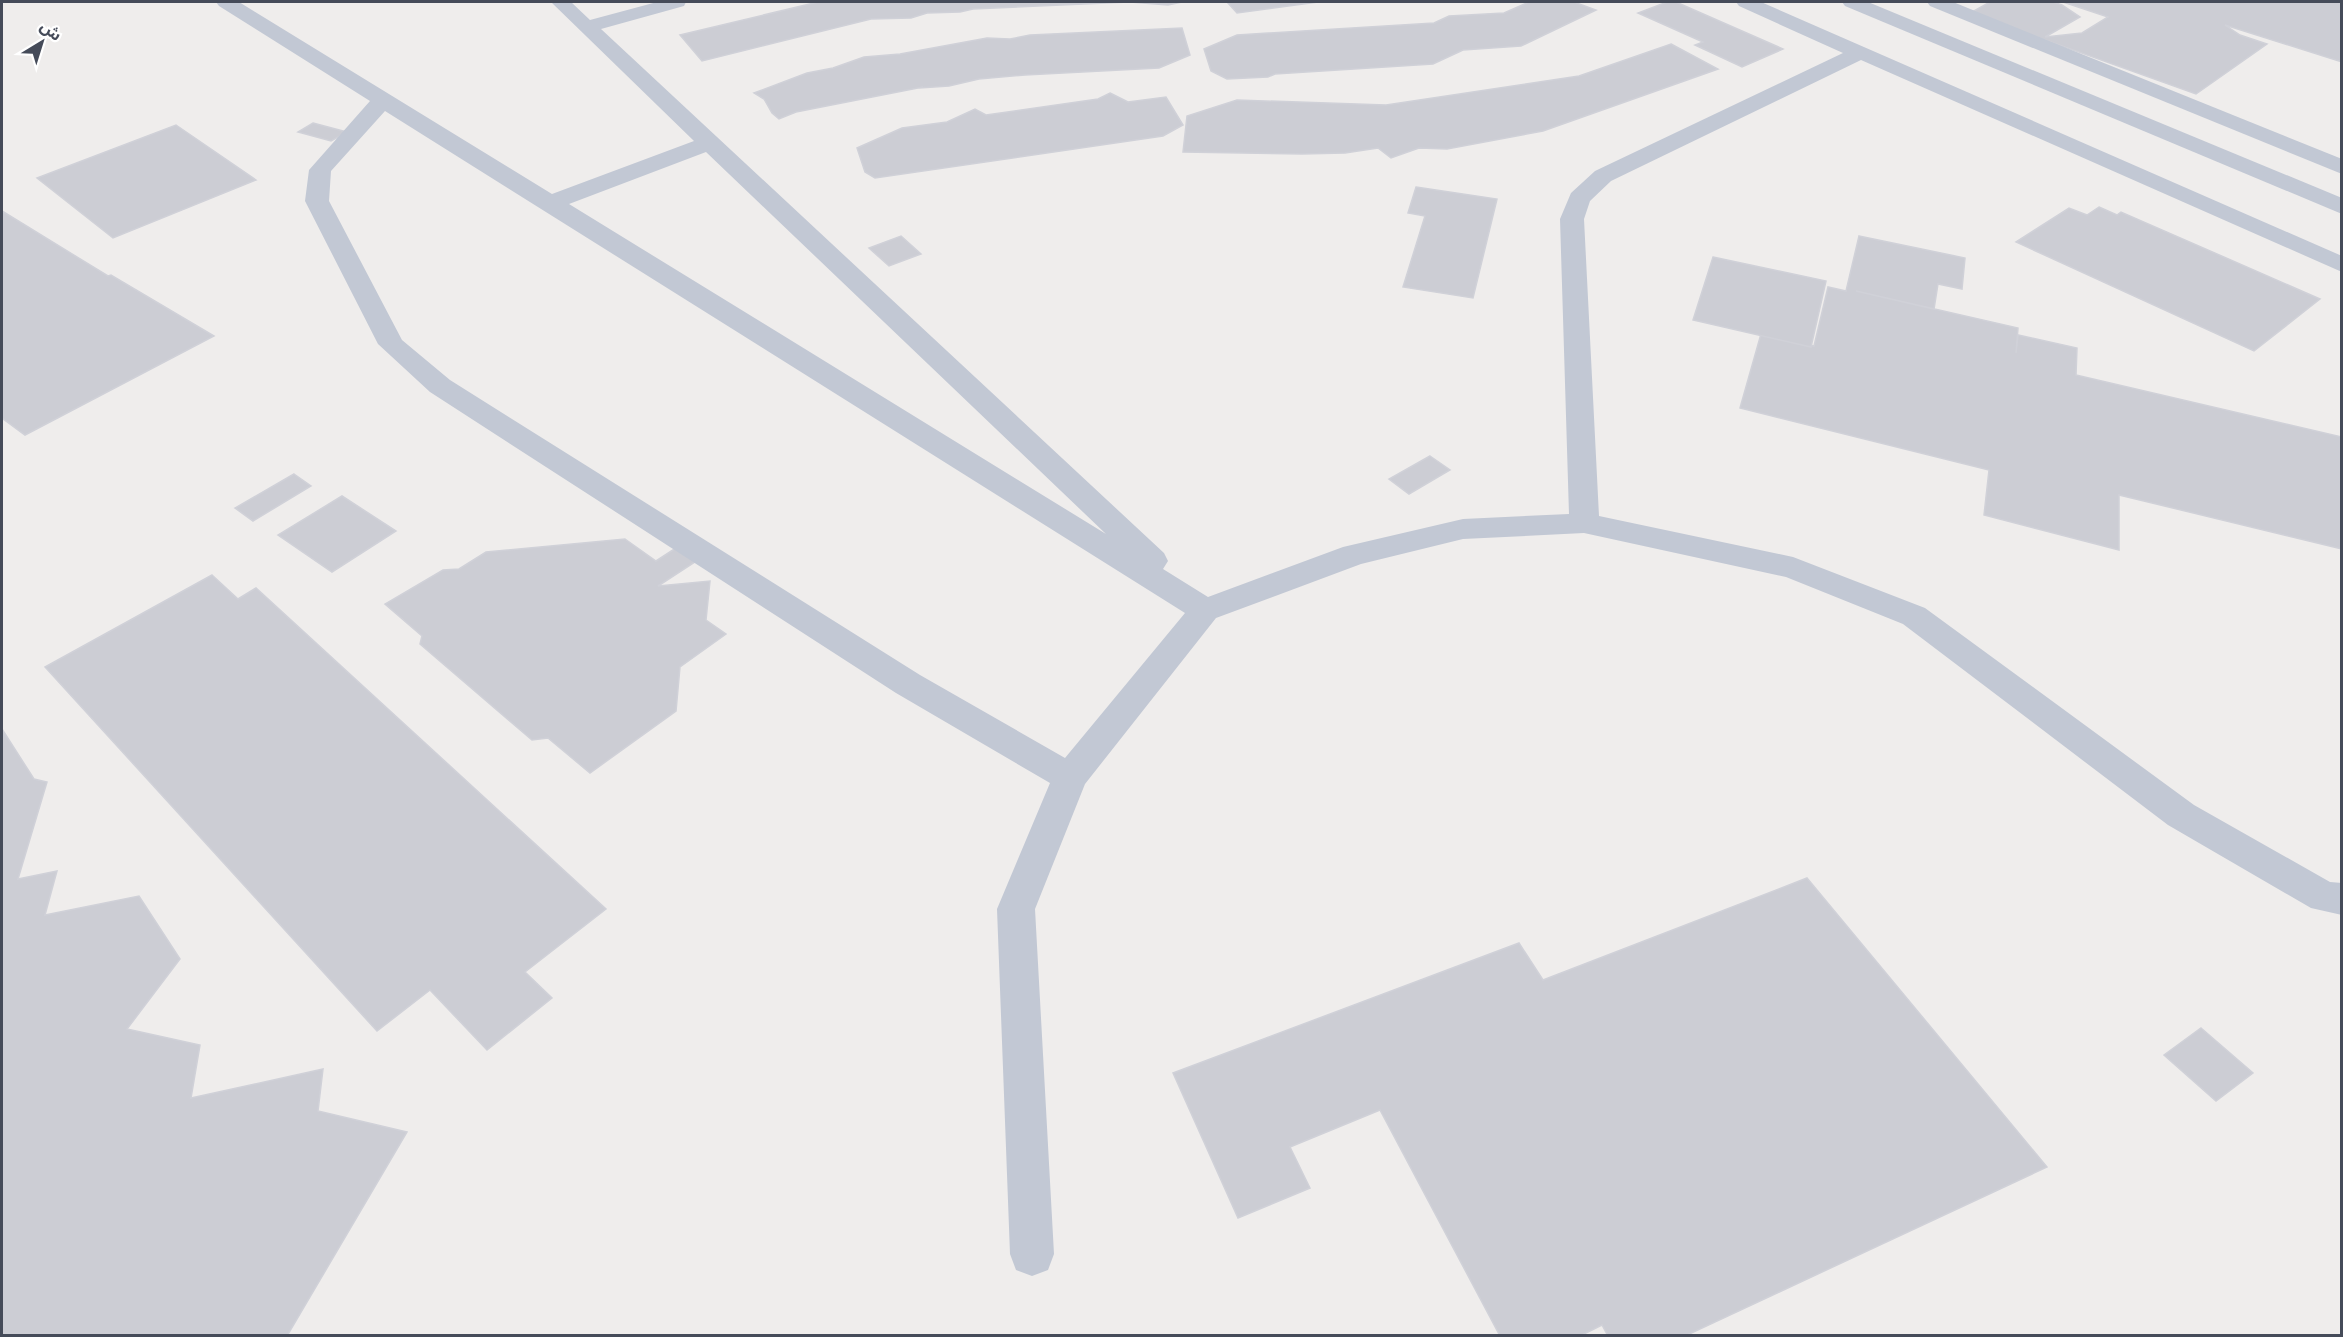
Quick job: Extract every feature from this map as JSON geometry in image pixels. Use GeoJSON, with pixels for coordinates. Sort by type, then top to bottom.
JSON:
{"type":"FeatureCollection","features":[{"type":"Feature","properties":{"kind":"street"},"geometry":{"type":"LineString","coordinates":[[226,2],[1205,610]]}},
{"type":"Feature","properties":{"kind":"street"},"geometry":{"type":"LineString","coordinates":[[560,2],[1205,610]]}},
{"type":"Feature","properties":{"kind":"street"},"geometry":{"type":"LineString","coordinates":[[586,27],[677,2]]}},
{"type":"Feature","properties":{"kind":"street"},"geometry":{"type":"LineString","coordinates":[[1746,2],[2342,265]]}},
{"type":"Feature","properties":{"kind":"street"},"geometry":{"type":"LineString","coordinates":[[1851,2],[2342,207]]}},
{"type":"Feature","properties":{"kind":"street"},"geometry":{"type":"LineString","coordinates":[[1874,11],[1900,2]]}},
{"type":"Feature","properties":{"kind":"street"},"geometry":{"type":"LineString","coordinates":[[1944,2],[2342,167]]}},
{"type":"Feature","properties":{"kind":"street"},"geometry":{"type":"LineString","coordinates":[[1584,523],[1572,219],[1579,198],[1604,176],[1861,52]]}},
{"type":"Feature","properties":{"kind":"street"},"geometry":{"type":"LineString","coordinates":[[383,100],[320,170],[317,201],[391,344],[440,386],[898,678],[1070,777]]}},
{"type":"Feature","properties":{"kind":"street"},"geometry":{"type":"LineString","coordinates":[[550,203],[709,143]]}},
{"type":"Feature","properties":{"kind":"street"},"geometry":{"type":"LineString","coordinates":[[1032,1254],[1016,909],[1070,777],[1205,610],[1354,555],[1463,529],[1584,523],[1793,568],[1914,616],[2181,815],[2325,897],[2342,899]]}},
{"type":"Feature","properties":{"kind":"building"},"geometry":{"type":"Polygon","coordinates":[[[818,2],[1129,2],[973,9],[960,12],[927,13],[911,18],[871,19],[702,61],[680,35],[818,2]]]}},
{"type":"Feature","properties":{"kind":"building"},"geometry":{"type":"Polygon","coordinates":[[[1130,2],[1182,2],[1168,5],[1130,2]]]}},
{"type":"Feature","properties":{"kind":"building"},"geometry":{"type":"Polygon","coordinates":[[[1227,2],[1318,2],[1237,13],[1227,2]]]}},
{"type":"Feature","properties":{"kind":"building"},"geometry":{"type":"Polygon","coordinates":[[[1529,2],[1574,2],[1596,10],[1521,46],[1463,50],[1433,64],[1227,79],[1211,71],[1204,49],[1237,35],[1434,23],[1449,16],[1504,13],[1529,2]]]}},
{"type":"Feature","properties":{"kind":"building"},"geometry":{"type":"Polygon","coordinates":[[[1667,2],[1676,2],[1783,49],[1742,67],[1695,45],[1703,42],[1638,13],[1667,2]]]}},
{"type":"Feature","properties":{"kind":"building"},"geometry":{"type":"Polygon","coordinates":[[[1990,2],[2053,2],[2080,17],[2045,37],[2082,33],[2108,17],[2063,2],[2342,2],[2342,62],[2225,25],[2240,35],[2267,44],[2196,94],[1970,13],[1990,2]]]}},
{"type":"Feature","properties":{"kind":"building"},"geometry":{"type":"Polygon","coordinates":[[[1182,28],[1190,55],[1159,68],[979,79],[949,86],[919,88],[923,87],[796,112],[779,119],[772,113],[764,99],[754,93],[807,73],[833,68],[864,57],[900,54],[987,38],[1010,39],[1030,35],[1182,28]]]}},
{"type":"Feature","properties":{"kind":"building"},"geometry":{"type":"Polygon","coordinates":[[[1671,44],[1718,69],[1543,131],[1447,149],[1419,148],[1391,158],[1378,148],[1345,153],[1302,154],[1183,152],[1187,116],[1237,100],[1386,105],[1579,76],[1671,44]]]}},
{"type":"Feature","properties":{"kind":"building"},"geometry":{"type":"Polygon","coordinates":[[[1110,93],[1128,102],[1166,97],[1183,125],[1163,136],[875,178],[865,172],[857,148],[902,128],[947,122],[975,109],[986,115],[1098,99],[1110,93]]]}},
{"type":"Feature","properties":{"kind":"building"},"geometry":{"type":"Polygon","coordinates":[[[313,123],[347,132],[331,141],[298,132],[313,123]]]}},
{"type":"Feature","properties":{"kind":"building"},"geometry":{"type":"Polygon","coordinates":[[[176,125],[256,180],[113,238],[37,178],[176,125]]]}},
{"type":"Feature","properties":{"kind":"building"},"geometry":{"type":"Polygon","coordinates":[[[1416,187],[1497,199],[1473,298],[1403,287],[1425,216],[1408,213],[1416,187]]]}},
{"type":"Feature","properties":{"kind":"building"},"geometry":{"type":"Polygon","coordinates":[[[2099,207],[2117,215],[2121,212],[2320,299],[2254,351],[2016,242],[2069,208],[2087,215],[2099,207]]]}},
{"type":"Feature","properties":{"kind":"building"},"geometry":{"type":"Polygon","coordinates":[[[2,211],[108,276],[111,275],[214,336],[25,435],[2,418],[2,211]]]}},
{"type":"Feature","properties":{"kind":"building"},"geometry":{"type":"Polygon","coordinates":[[[901,236],[921,254],[889,266],[869,248],[901,236]]]}},
{"type":"Feature","properties":{"kind":"building"},"geometry":{"type":"Polygon","coordinates":[[[1859,236],[1965,258],[1962,289],[1938,284],[1934,309],[2018,328],[2016,353],[2018,335],[2077,348],[2076,375],[2342,437],[2342,549],[2119,495],[2119,550],[1984,515],[1989,470],[1740,408],[1761,334],[1814,346],[1828,287],[1846,291],[1859,236]]]}},
{"type":"Feature","properties":{"kind":"building"},"geometry":{"type":"Polygon","coordinates":[[[1713,257],[1826,281],[1811,347],[1693,320],[1713,257]]]}},
{"type":"Feature","properties":{"kind":"building"},"geometry":{"type":"Polygon","coordinates":[[[1430,456],[1450,470],[1409,494],[1389,479],[1430,456]]]}},
{"type":"Feature","properties":{"kind":"building"},"geometry":{"type":"Polygon","coordinates":[[[294,474],[311,486],[253,521],[235,508],[294,474]]]}},
{"type":"Feature","properties":{"kind":"building"},"geometry":{"type":"Polygon","coordinates":[[[342,496],[396,531],[332,572],[278,535],[342,496]]]}},
{"type":"Feature","properties":{"kind":"building"},"geometry":{"type":"Polygon","coordinates":[[[625,539],[656,561],[679,546],[698,560],[658,586],[710,581],[706,620],[726,634],[680,667],[676,711],[590,773],[548,738],[532,740],[420,644],[422,636],[385,604],[443,570],[459,569],[486,552],[625,539]]]}},
{"type":"Feature","properties":{"kind":"building"},"geometry":{"type":"Polygon","coordinates":[[[212,575],[238,599],[256,588],[606,909],[525,972],[552,998],[487,1050],[430,990],[377,1031],[45,667],[212,575]]]}},
{"type":"Feature","properties":{"kind":"building"},"geometry":{"type":"Polygon","coordinates":[[[2,729],[34,779],[47,782],[18,879],[57,871],[45,915],[139,896],[180,959],[127,1029],[200,1045],[191,1098],[323,1069],[318,1111],[407,1132],[287,1336],[2,1336],[2,729]]]}},
{"type":"Feature","properties":{"kind":"building"},"geometry":{"type":"Polygon","coordinates":[[[1807,878],[2047,1167],[1685,1336],[1608,1336],[1602,1325],[1580,1336],[1500,1336],[1380,1110],[1290,1147],[1310,1188],[1238,1218],[1173,1073],[1519,943],[1543,980],[1807,878]]]}},
{"type":"Feature","properties":{"kind":"building"},"geometry":{"type":"Polygon","coordinates":[[[2201,1028],[2253,1073],[2216,1101],[2164,1055],[2201,1028]]]}}]}
